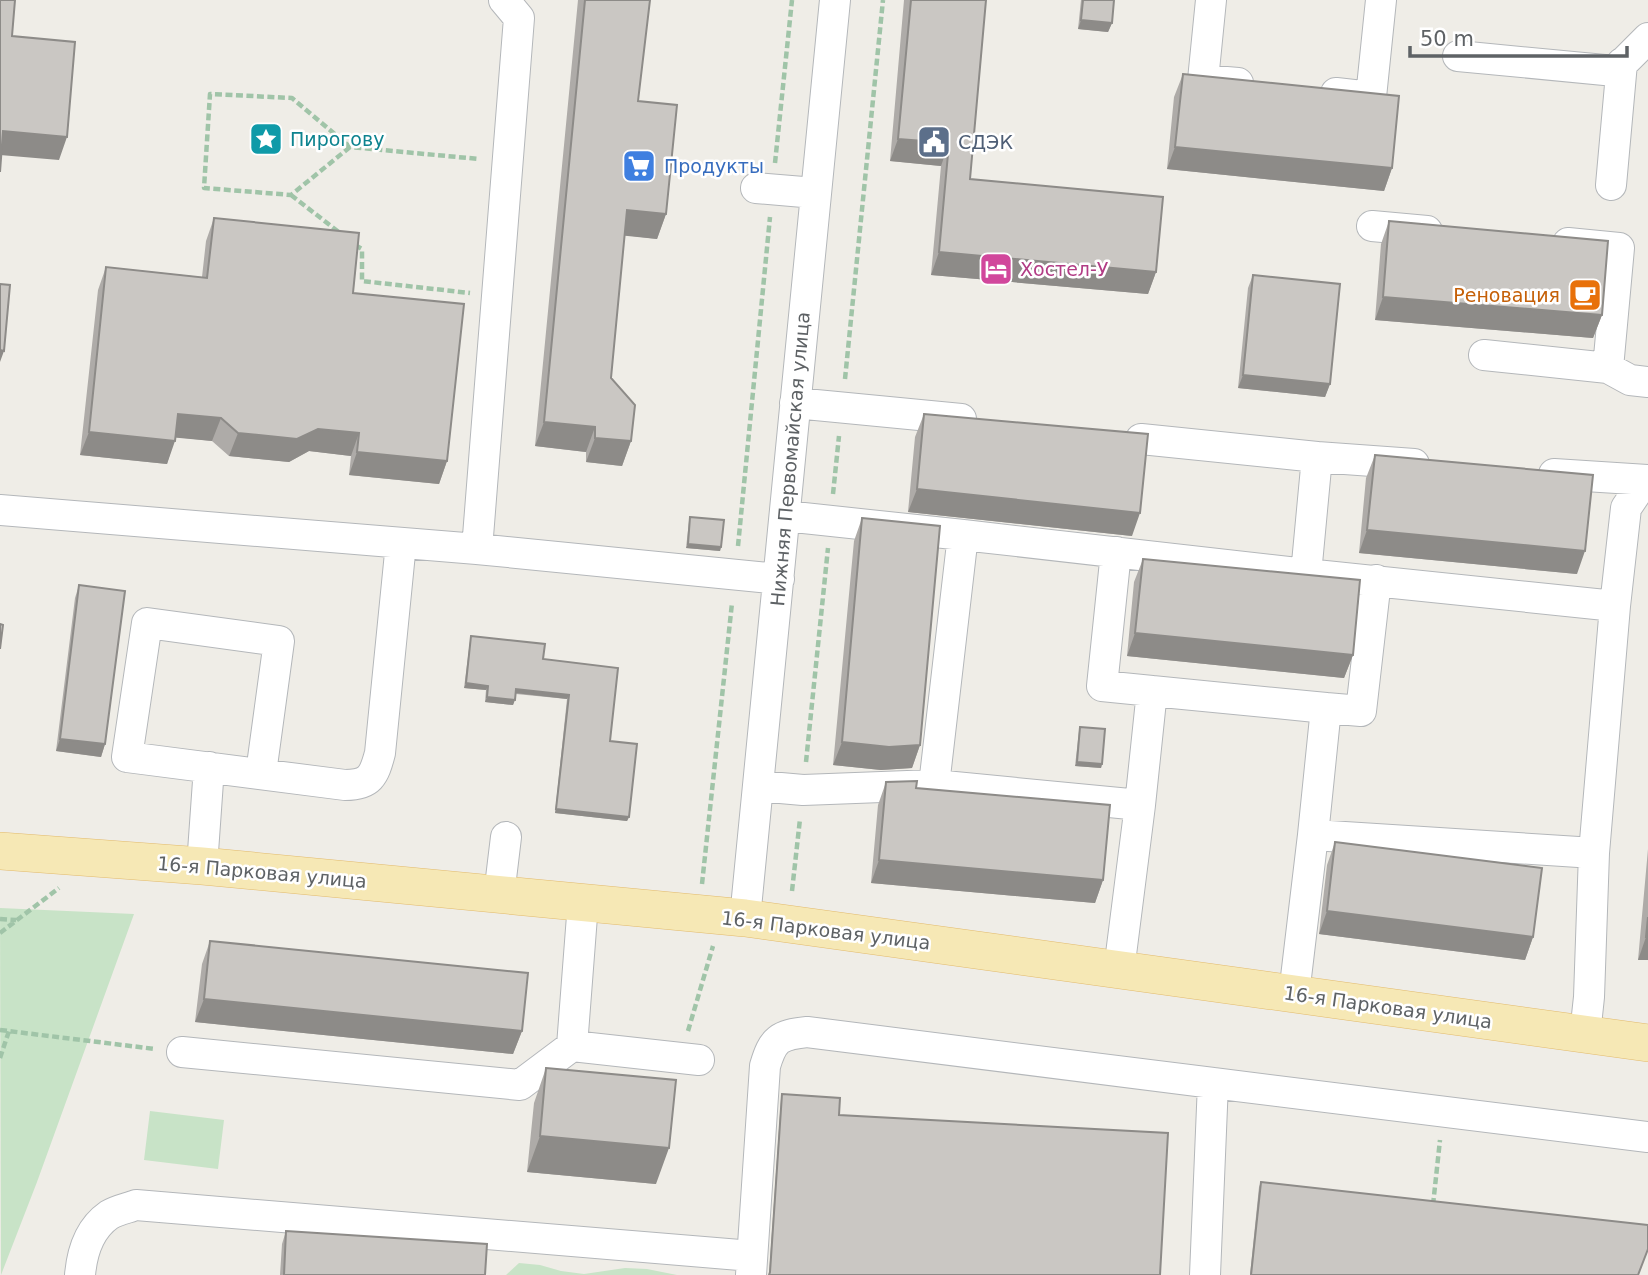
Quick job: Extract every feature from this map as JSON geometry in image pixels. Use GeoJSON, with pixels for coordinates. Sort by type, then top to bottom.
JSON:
{"type":"FeatureCollection","features":[{"type":"Feature","properties":{"kind":"main road","name":"16-я Парковая улица"},"geometry":{"type":"LineString","coordinates":[[0,851],[202,866],[583,903],[730,928],[1119,970],[1648,1043]]}},
{"type":"Feature","properties":{"kind":"street"},"geometry":{"type":"LineString","coordinates":[[477,549],[519,18],[504,0]]}},
{"type":"Feature","properties":{"kind":"street","name":"Нижняя Первомайская улица"},"geometry":{"type":"LineString","coordinates":[[730,928],[758,786],[835,0]]}},
{"type":"Feature","properties":{"kind":"street"},"geometry":{"type":"LineString","coordinates":[[1211,0],[1203,80],[1268,86]]}},
{"type":"Feature","properties":{"kind":"street"},"geometry":{"type":"LineString","coordinates":[[1307,90],[1371,97],[1381,0]]}},
{"type":"Feature","properties":{"kind":"street"},"geometry":{"type":"LineString","coordinates":[[1458,56],[1615,71],[1648,38]]}},
{"type":"Feature","properties":{"kind":"street"},"geometry":{"type":"LineString","coordinates":[[1611,185],[1622,63]]}},
{"type":"Feature","properties":{"kind":"street"},"geometry":{"type":"LineString","coordinates":[[764,188],[816,193]]}},
{"type":"Feature","properties":{"kind":"street"},"geometry":{"type":"LineString","coordinates":[[1372,226],[1454,233]]}},
{"type":"Feature","properties":{"kind":"street"},"geometry":{"type":"LineString","coordinates":[[1537,241],[1619,248],[1608,368]]}},
{"type":"Feature","properties":{"kind":"street"},"geometry":{"type":"LineString","coordinates":[[1484,355],[1608,368],[1630,380],[1648,382]]}},
{"type":"Feature","properties":{"kind":"street"},"geometry":{"type":"LineString","coordinates":[[794,403],[993,422]]}},
{"type":"Feature","properties":{"kind":"street"},"geometry":{"type":"LineString","coordinates":[[1141,439],[1440,466]]}},
{"type":"Feature","properties":{"kind":"street"},"geometry":{"type":"LineString","coordinates":[[1306,574],[1317,457]]}},
{"type":"Feature","properties":{"kind":"street"},"geometry":{"type":"LineString","coordinates":[[1522,471],[1647,480]]}},
{"type":"Feature","properties":{"kind":"street"},"geometry":{"type":"LineString","coordinates":[[1585,1034],[1589,997],[1594,853],[1615,606],[1626,508],[1647,480]]}},
{"type":"Feature","properties":{"kind":"street"},"geometry":{"type":"LineString","coordinates":[[0,510],[477,549],[779,579]]}},
{"type":"Feature","properties":{"kind":"street"},"geometry":{"type":"LineString","coordinates":[[785,516],[1615,606]]}},
{"type":"Feature","properties":{"kind":"street"},"geometry":{"type":"LineString","coordinates":[[934,785],[963,535]]}},
{"type":"Feature","properties":{"kind":"street"},"geometry":{"type":"LineString","coordinates":[[261,773],[279,641],[147,623],[127,757],[345,785],[364,783],[371,778],[380,753],[401,543]]}},
{"type":"Feature","properties":{"kind":"street"},"geometry":{"type":"LineString","coordinates":[[1116,552],[1102,686],[1362,711],[1376,580]]}},
{"type":"Feature","properties":{"kind":"street"},"geometry":{"type":"LineString","coordinates":[[1119,970],[1152,691]]}},
{"type":"Feature","properties":{"kind":"street"},"geometry":{"type":"LineString","coordinates":[[1294,994],[1326,708]]}},
{"type":"Feature","properties":{"kind":"street"},"geometry":{"type":"LineString","coordinates":[[202,866],[209,767]]}},
{"type":"Feature","properties":{"kind":"street"},"geometry":{"type":"LineString","coordinates":[[758,786],[803,790],[934,785],[1139,805]]}},
{"type":"Feature","properties":{"kind":"street"},"geometry":{"type":"LineString","coordinates":[[1313,835],[1594,853]]}},
{"type":"Feature","properties":{"kind":"street"},"geometry":{"type":"LineString","coordinates":[[499,895],[506,837]]}},
{"type":"Feature","properties":{"kind":"street"},"geometry":{"type":"LineString","coordinates":[[572,1046],[583,903]]}},
{"type":"Feature","properties":{"kind":"street"},"geometry":{"type":"LineString","coordinates":[[80,1275],[81,1261],[92,1230],[111,1213],[136,1205],[752,1266],[765,1066],[771,1047],[788,1034],[807,1032],[1648,1137]]}},
{"type":"Feature","properties":{"kind":"street"},"geometry":{"type":"LineString","coordinates":[[182,1052],[520,1085],[572,1046],[690,1058]]}},
{"type":"Feature","properties":{"kind":"street"},"geometry":{"type":"LineString","coordinates":[[1205,1275],[1213,1083]]}},
{"type":"Feature","properties":{"kind":"path"},"geometry":{"type":"LineString","coordinates":[[702,892],[735,576],[764,188],[792,0]]}},
{"type":"Feature","properties":{"kind":"path"},"geometry":{"type":"LineString","coordinates":[[792,891],[883,0]]}},
{"type":"Feature","properties":{"kind":"path"},"geometry":{"type":"LineString","coordinates":[[341,234],[290,195],[204,188],[210,94],[292,98],[350,147],[508,162]]}},
{"type":"Feature","properties":{"kind":"path"},"geometry":{"type":"LineString","coordinates":[[290,195],[350,147]]}},
{"type":"Feature","properties":{"kind":"path"},"geometry":{"type":"LineString","coordinates":[[352,242],[362,250],[362,281],[498,296]]}},
{"type":"Feature","properties":{"kind":"path"},"geometry":{"type":"LineString","coordinates":[[0,933],[68,881]]}},
{"type":"Feature","properties":{"kind":"path"},"geometry":{"type":"LineString","coordinates":[[0,919],[17,920]]}},
{"type":"Feature","properties":{"kind":"path"},"geometry":{"type":"LineString","coordinates":[[690,1058],[730,928]]}},
{"type":"Feature","properties":{"kind":"path"},"geometry":{"type":"LineString","coordinates":[[0,1030],[182,1052]]}},
{"type":"Feature","properties":{"kind":"path"},"geometry":{"type":"LineString","coordinates":[[0,1058],[9,1031]]}},
{"type":"Feature","properties":{"kind":"path"},"geometry":{"type":"LineString","coordinates":[[1433,1210],[1443,1111]]}},
{"type":"Feature","properties":{"kind":"green space"},"geometry":{"type":"Polygon","coordinates":[[[0,908],[134,914],[1,1275],[0,908]]]}},
{"type":"Feature","properties":{"kind":"green space"},"geometry":{"type":"Polygon","coordinates":[[[150,1111],[224,1120],[218,1169],[144,1160],[150,1111]]]}},
{"type":"Feature","properties":{"kind":"green space"},"geometry":{"type":"Polygon","coordinates":[[[519,1263],[584,1274],[625,1268],[677,1275],[506,1275],[519,1263]]]}},
{"type":"Feature","properties":{"kind":"building"},"geometry":{"type":"Polygon","coordinates":[[[0,0],[15,0],[12,36],[75,42],[67,137],[3,131],[0,172],[0,0]]]}},
{"type":"Feature","properties":{"kind":"building"},"geometry":{"type":"Polygon","coordinates":[[[585,0],[650,0],[638,101],[677,105],[666,214],[627,210],[611,378],[635,405],[631,441],[595,438],[595,427],[544,422],[585,0]]]}},
{"type":"Feature","properties":{"kind":"building"},"geometry":{"type":"Polygon","coordinates":[[[911,0],[986,0],[970,179],[1163,197],[1156,272],[939,252],[949,143],[898,139],[911,0]]]}},
{"type":"Feature","properties":{"kind":"building"},"geometry":{"type":"Polygon","coordinates":[[[1083,0],[1114,0],[1112,23],[1081,20],[1083,0]]]}},
{"type":"Feature","properties":{"kind":"building"},"geometry":{"type":"Polygon","coordinates":[[[1183,74],[1399,96],[1392,168],[1175,147],[1183,74]]]}},
{"type":"Feature","properties":{"kind":"building"},"geometry":{"type":"Polygon","coordinates":[[[214,218],[359,233],[353,293],[464,304],[447,461],[357,452],[359,433],[318,429],[297,439],[238,433],[221,418],[178,414],[175,441],[89,432],[106,267],[207,278],[214,218]]]}},
{"type":"Feature","properties":{"kind":"building"},"geometry":{"type":"Polygon","coordinates":[[[1389,221],[1608,241],[1602,315],[1383,297],[1389,221]]]}},
{"type":"Feature","properties":{"kind":"building"},"geometry":{"type":"Polygon","coordinates":[[[1253,275],[1340,284],[1330,384],[1243,375],[1253,275]]]}},
{"type":"Feature","properties":{"kind":"building"},"geometry":{"type":"Polygon","coordinates":[[[0,284],[10,285],[4,351],[0,350],[0,284]]]}},
{"type":"Feature","properties":{"kind":"building"},"geometry":{"type":"Polygon","coordinates":[[[924,414],[1148,434],[1140,513],[917,489],[924,414]]]}},
{"type":"Feature","properties":{"kind":"building"},"geometry":{"type":"Polygon","coordinates":[[[1375,455],[1593,475],[1585,551],[1367,530],[1375,455]]]}},
{"type":"Feature","properties":{"kind":"building"},"geometry":{"type":"Polygon","coordinates":[[[690,517],[724,520],[721,547],[688,544],[690,517]]]}},
{"type":"Feature","properties":{"kind":"building"},"geometry":{"type":"Polygon","coordinates":[[[862,518],[940,526],[920,745],[889,747],[842,742],[862,518]]]}},
{"type":"Feature","properties":{"kind":"building"},"geometry":{"type":"Polygon","coordinates":[[[1143,559],[1360,580],[1353,655],[1135,633],[1143,559]]]}},
{"type":"Feature","properties":{"kind":"building"},"geometry":{"type":"Polygon","coordinates":[[[79,585],[125,591],[105,744],[60,739],[79,585]]]}},
{"type":"Feature","properties":{"kind":"building"},"geometry":{"type":"Polygon","coordinates":[[[0,624],[3,625],[0,649],[0,624]]]}},
{"type":"Feature","properties":{"kind":"building"},"geometry":{"type":"Polygon","coordinates":[[[471,636],[545,644],[543,659],[618,668],[610,741],[637,744],[629,817],[556,809],[569,695],[516,689],[515,700],[487,697],[488,686],[466,683],[471,636]]]}},
{"type":"Feature","properties":{"kind":"building"},"geometry":{"type":"Polygon","coordinates":[[[1080,727],[1105,729],[1102,764],[1077,762],[1080,727]]]}},
{"type":"Feature","properties":{"kind":"building"},"geometry":{"type":"Polygon","coordinates":[[[917,781],[916,788],[1110,805],[1103,880],[879,860],[886,782],[917,781]]]}},
{"type":"Feature","properties":{"kind":"building"},"geometry":{"type":"Polygon","coordinates":[[[1335,842],[1542,868],[1533,937],[1327,911],[1335,842]]]}},
{"type":"Feature","properties":{"kind":"building"},"geometry":{"type":"Polygon","coordinates":[[[210,941],[528,973],[522,1031],[204,999],[210,941]]]}},
{"type":"Feature","properties":{"kind":"building"},"geometry":{"type":"Polygon","coordinates":[[[546,1068],[676,1080],[669,1148],[540,1136],[546,1068]]]}},
{"type":"Feature","properties":{"kind":"building"},"geometry":{"type":"Polygon","coordinates":[[[782,1094],[840,1098],[839,1115],[1168,1133],[1160,1275],[769,1275],[782,1094]]]}},
{"type":"Feature","properties":{"kind":"building"},"geometry":{"type":"Polygon","coordinates":[[[1261,1182],[1648,1225],[1648,1249],[1638,1275],[1251,1275],[1261,1182]]]}},
{"type":"Feature","properties":{"kind":"building"},"geometry":{"type":"Polygon","coordinates":[[[286,1231],[487,1244],[485,1275],[284,1275],[286,1231]]]}},
{"type":"Feature","properties":{"kind":"place","name":"Пирогову"},"geometry":{"type":"Point","coordinates":[266,139]}},
{"type":"Feature","properties":{"kind":"place","name":"СДЭК"},"geometry":{"type":"Point","coordinates":[934,142]}},
{"type":"Feature","properties":{"kind":"place","name":"Продукты"},"geometry":{"type":"Point","coordinates":[639,166]}},
{"type":"Feature","properties":{"kind":"place","name":"Хостел-У"},"geometry":{"type":"Point","coordinates":[996,269]}},
{"type":"Feature","properties":{"kind":"place","name":"Реновация"},"geometry":{"type":"Point","coordinates":[1585,295]}}]}
